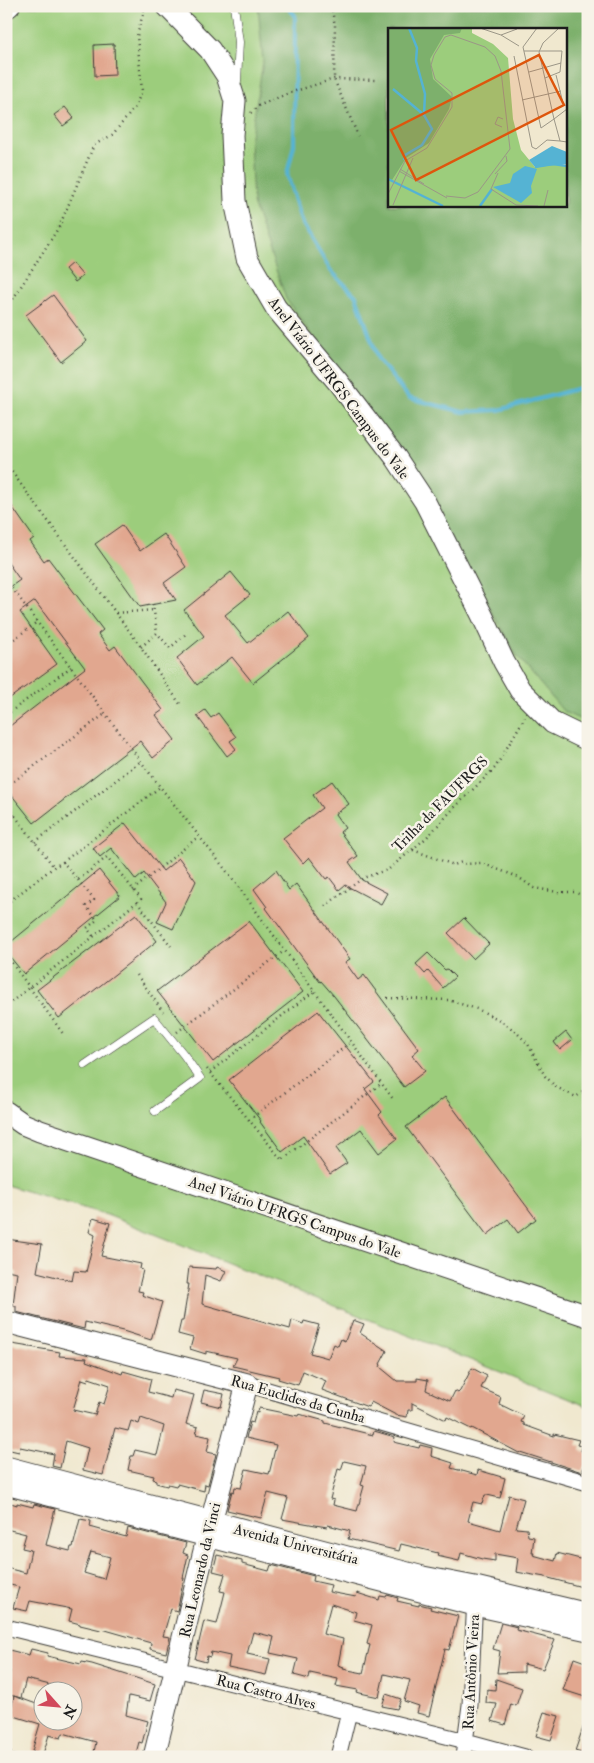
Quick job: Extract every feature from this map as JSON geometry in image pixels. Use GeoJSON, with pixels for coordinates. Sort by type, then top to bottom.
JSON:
{"type":"FeatureCollection","features":[{"type":"Feature","properties":{"kind":"street","name":"Anel Viário UFRGS Campus do Vale"},"geometry":{"type":"LineString","coordinates":[[167,6],[210,50],[227,76],[235,101],[232,134],[235,201],[247,258],[276,308],[344,389],[396,458],[425,502],[504,662],[520,690],[553,722],[588,740]]}},
{"type":"Feature","properties":{"kind":"street","name":"Anel Viário UFRGS Campus do Vale"},"geometry":{"type":"LineString","coordinates":[[6,1112],[23,1124],[40,1131],[588,1316]]}},
{"type":"Feature","properties":{"kind":"street","name":"Rua Euclides da Cunha"},"geometry":{"type":"LineString","coordinates":[[6,1322],[247,1384],[588,1483]]}},
{"type":"Feature","properties":{"kind":"street","name":"Rua Leonardo da Vinci"},"geometry":{"type":"LineString","coordinates":[[154,1757],[209,1529],[247,1384]]}},
{"type":"Feature","properties":{"kind":"street","name":"Avenida Universitária"},"geometry":{"type":"LineString","coordinates":[[6,1467],[209,1529]]}},
{"type":"Feature","properties":{"kind":"street","name":"Avenida Universitária"},"geometry":{"type":"LineString","coordinates":[[6,1484],[209,1529],[475,1596],[588,1630]]}},
{"type":"Feature","properties":{"kind":"street","name":"Avenida Universitária"},"geometry":{"type":"LineString","coordinates":[[475,1596],[588,1614]]}},
{"type":"Feature","properties":{"kind":"street","name":"Rua Antônio Vieira"},"geometry":{"type":"LineString","coordinates":[[464,1757],[470,1705],[475,1596]]}},
{"type":"Feature","properties":{"kind":"street","name":"Rua Castro Alves"},"geometry":{"type":"LineString","coordinates":[[6,1627],[466,1740],[525,1757]]}},
{"type":"Feature","properties":{"kind":"street"},"geometry":{"type":"LineString","coordinates":[[338,1757],[349,1712]]}},
{"type":"Feature","properties":{"kind":"lane","name":"Anel Viário UFRGS Campus do Vale"},"geometry":{"type":"LineString","coordinates":[[234,6],[239,42],[235,101]]}},
{"type":"Feature","properties":{"kind":"lane"},"geometry":{"type":"LineString","coordinates":[[85,1065],[154,1018],[200,1078],[155,1110]]}},
{"type":"Feature","properties":{"kind":"path"},"geometry":{"type":"LineString","coordinates":[[13,298],[59,227],[94,145],[112,135],[134,109],[142,91],[137,36],[145,6]]}},
{"type":"Feature","properties":{"kind":"path"},"geometry":{"type":"LineString","coordinates":[[331,6],[335,25],[334,79],[358,136]]}},
{"type":"Feature","properties":{"kind":"path"},"geometry":{"type":"LineString","coordinates":[[232,134],[258,106],[289,93],[334,79],[374,80]]}},
{"type":"Feature","properties":{"kind":"path"},"geometry":{"type":"LineString","coordinates":[[6,464],[116,613],[180,704]]}},
{"type":"Feature","properties":{"kind":"path"},"geometry":{"type":"LineString","coordinates":[[6,580],[160,787],[232,878],[393,1099]]}},
{"type":"Feature","properties":{"kind":"path"},"geometry":{"type":"LineString","coordinates":[[153,604],[157,633],[170,648],[186,634]]}},
{"type":"Feature","properties":{"kind":"path"},"geometry":{"type":"LineString","coordinates":[[116,613],[154,610]]}},
{"type":"Feature","properties":{"kind":"path"},"geometry":{"type":"LineString","coordinates":[[6,645],[38,622]]}},
{"type":"Feature","properties":{"kind":"path"},"geometry":{"type":"LineString","coordinates":[[141,648],[157,633]]}},
{"type":"Feature","properties":{"kind":"path"},"geometry":{"type":"LineString","coordinates":[[6,715],[71,667]]}},
{"type":"Feature","properties":{"kind":"path","name":"Trilha da FAUFRGS"},"geometry":{"type":"LineString","coordinates":[[325,906],[362,878],[389,869],[413,850],[495,768],[528,713]]}},
{"type":"Feature","properties":{"kind":"path"},"geometry":{"type":"LineString","coordinates":[[6,787],[105,714]]}},
{"type":"Feature","properties":{"kind":"path"},"geometry":{"type":"LineString","coordinates":[[35,842],[141,761]]}},
{"type":"Feature","properties":{"kind":"path"},"geometry":{"type":"LineString","coordinates":[[6,904],[160,787]]}},
{"type":"Feature","properties":{"kind":"path"},"geometry":{"type":"LineString","coordinates":[[6,804],[54,867]]}},
{"type":"Feature","properties":{"kind":"path"},"geometry":{"type":"LineString","coordinates":[[6,822],[15,815]]}},
{"type":"Feature","properties":{"kind":"path"},"geometry":{"type":"LineString","coordinates":[[133,890],[198,836]]}},
{"type":"Feature","properties":{"kind":"path"},"geometry":{"type":"LineString","coordinates":[[413,850],[454,865],[462,862],[466,864],[480,863],[518,878],[534,888],[558,892],[574,892],[588,898]]}},
{"type":"Feature","properties":{"kind":"path"},"geometry":{"type":"LineString","coordinates":[[6,1006],[141,899],[107,857],[78,880]]}},
{"type":"Feature","properties":{"kind":"path"},"geometry":{"type":"LineString","coordinates":[[63,862],[94,900],[86,906],[97,920],[87,928],[93,936]]}},
{"type":"Feature","properties":{"kind":"path"},"geometry":{"type":"LineString","coordinates":[[137,902],[171,946]]}},
{"type":"Feature","properties":{"kind":"path"},"geometry":{"type":"LineString","coordinates":[[182,1039],[177,1032],[284,951]]}},
{"type":"Feature","properties":{"kind":"path"},"geometry":{"type":"LineString","coordinates":[[6,956],[64,1035]]}},
{"type":"Feature","properties":{"kind":"path"},"geometry":{"type":"LineString","coordinates":[[137,975],[166,1016]]}},
{"type":"Feature","properties":{"kind":"path"},"geometry":{"type":"LineString","coordinates":[[210,1072],[314,991]]}},
{"type":"Feature","properties":{"kind":"path"},"geometry":{"type":"LineString","coordinates":[[387,998],[448,1000],[477,1009],[498,1019],[515,1031],[528,1044],[545,1076],[556,1087],[576,1097],[588,1088]]}},
{"type":"Feature","properties":{"kind":"path"},"geometry":{"type":"LineString","coordinates":[[249,1120],[352,1042]]}},
{"type":"Feature","properties":{"kind":"path"},"geometry":{"type":"LineString","coordinates":[[204,1066],[282,1160],[382,1083]]}},
{"type":"Feature","properties":{"kind":"path"},"geometry":{"type":"LineString","coordinates":[[6,1751],[14,1753],[14,1757]]}},
{"type":"Feature","properties":{"kind":"green space"},"geometry":{"type":"Polygon","coordinates":[[[6,6],[588,6],[588,1407],[107,1215],[6,1185],[6,6]]]}},
{"type":"Feature","properties":{"kind":"green space"},"geometry":{"type":"Polygon","coordinates":[[[258,6],[588,6],[588,723],[564,712],[517,656],[419,484],[286,299],[253,203],[250,142],[263,62],[258,6]]]}},
{"type":"Feature","properties":{"kind":"building"},"geometry":{"type":"Polygon","coordinates":[[[114,44],[115,75],[95,76],[94,45],[114,44]]]}},
{"type":"Feature","properties":{"kind":"building"},"geometry":{"type":"Polygon","coordinates":[[[65,107],[74,118],[63,126],[54,115],[65,107]]]}},
{"type":"Feature","properties":{"kind":"building"},"geometry":{"type":"Polygon","coordinates":[[[72,263],[83,276],[75,282],[65,269],[72,263]]]}},
{"type":"Feature","properties":{"kind":"building"},"geometry":{"type":"Polygon","coordinates":[[[53,295],[87,341],[61,362],[26,315],[53,295]]]}},
{"type":"Feature","properties":{"kind":"building"},"geometry":{"type":"Polygon","coordinates":[[[6,498],[34,538],[30,541],[44,561],[48,558],[103,630],[98,634],[110,650],[115,646],[163,710],[156,715],[175,740],[153,758],[140,741],[34,823],[6,788],[6,729],[85,668],[35,601],[20,612],[57,664],[6,701],[6,590],[20,580],[6,560],[6,498]]]}},
{"type":"Feature","properties":{"kind":"building"},"geometry":{"type":"Polygon","coordinates":[[[122,525],[140,551],[164,534],[186,567],[164,583],[176,600],[140,607],[95,544],[122,525]]]}},
{"type":"Feature","properties":{"kind":"building"},"geometry":{"type":"Polygon","coordinates":[[[231,572],[250,595],[225,615],[248,643],[288,611],[309,638],[253,683],[232,657],[197,685],[177,658],[204,636],[184,610],[231,572]]]}},
{"type":"Feature","properties":{"kind":"building"},"geometry":{"type":"Polygon","coordinates":[[[205,710],[211,718],[218,713],[236,737],[230,741],[236,749],[227,756],[197,716],[205,710]]]}},
{"type":"Feature","properties":{"kind":"building"},"geometry":{"type":"Polygon","coordinates":[[[332,781],[349,804],[335,814],[345,828],[340,832],[358,856],[349,862],[362,880],[387,893],[381,904],[345,885],[339,890],[329,877],[326,879],[309,857],[303,863],[283,838],[322,808],[313,795],[332,781]]]}},
{"type":"Feature","properties":{"kind":"building"},"geometry":{"type":"Polygon","coordinates":[[[125,823],[163,871],[179,858],[196,881],[173,929],[157,922],[166,902],[144,873],[136,880],[111,848],[100,857],[93,848],[125,823]]]}},
{"type":"Feature","properties":{"kind":"building"},"geometry":{"type":"Polygon","coordinates":[[[99,870],[120,896],[24,974],[6,952],[6,946],[99,870]]]}},
{"type":"Feature","properties":{"kind":"building"},"geometry":{"type":"Polygon","coordinates":[[[276,870],[289,890],[296,884],[350,959],[345,962],[358,980],[364,975],[419,1049],[412,1055],[425,1071],[404,1087],[334,996],[320,982],[254,889],[276,870]]]}},
{"type":"Feature","properties":{"kind":"building"},"geometry":{"type":"Polygon","coordinates":[[[136,914],[157,941],[59,1018],[37,990],[136,914]]]}},
{"type":"Feature","properties":{"kind":"building"},"geometry":{"type":"Polygon","coordinates":[[[464,918],[489,944],[473,959],[448,933],[464,918]]]}},
{"type":"Feature","properties":{"kind":"building"},"geometry":{"type":"Polygon","coordinates":[[[249,921],[303,992],[213,1062],[157,991],[249,921]]]}},
{"type":"Feature","properties":{"kind":"building"},"geometry":{"type":"Polygon","coordinates":[[[428,953],[455,977],[443,988],[428,971],[425,974],[416,964],[428,953]]]}},
{"type":"Feature","properties":{"kind":"building"},"geometry":{"type":"Polygon","coordinates":[[[318,1011],[374,1082],[365,1089],[382,1112],[379,1115],[397,1139],[379,1153],[361,1129],[336,1148],[347,1163],[330,1174],[303,1136],[282,1152],[229,1080],[318,1011]]]}},
{"type":"Feature","properties":{"kind":"building"},"geometry":{"type":"Polygon","coordinates":[[[566,1032],[572,1040],[560,1050],[554,1042],[566,1032]]]}},
{"type":"Feature","properties":{"kind":"building"},"geometry":{"type":"Polygon","coordinates":[[[445,1097],[536,1219],[518,1233],[508,1219],[487,1235],[406,1127],[445,1097]]]}},
{"type":"Feature","properties":{"kind":"building"},"geometry":{"type":"Polygon","coordinates":[[[93,1218],[110,1223],[101,1256],[141,1264],[140,1269],[143,1270],[138,1291],[143,1292],[142,1295],[162,1302],[151,1340],[85,1322],[84,1329],[16,1312],[16,1306],[13,1306],[17,1272],[6,1270],[6,1239],[42,1244],[37,1272],[72,1281],[74,1271],[86,1272],[95,1235],[89,1232],[93,1218]]]}},
{"type":"Feature","properties":{"kind":"building"},"geometry":{"type":"Polygon","coordinates":[[[189,1267],[216,1269],[217,1267],[226,1271],[221,1281],[205,1275],[202,1304],[290,1329],[292,1320],[303,1324],[304,1321],[319,1325],[310,1353],[328,1358],[334,1344],[338,1346],[341,1339],[345,1341],[353,1320],[364,1324],[360,1333],[387,1351],[380,1367],[397,1381],[417,1381],[417,1378],[428,1380],[426,1390],[450,1401],[455,1391],[458,1393],[460,1391],[472,1368],[487,1376],[481,1388],[501,1397],[499,1404],[524,1416],[521,1422],[524,1425],[554,1436],[554,1434],[579,1440],[577,1445],[582,1446],[581,1451],[588,1453],[588,1467],[584,1466],[582,1472],[519,1453],[472,1428],[447,1417],[446,1420],[412,1403],[412,1410],[408,1410],[407,1417],[396,1415],[371,1402],[368,1407],[322,1390],[326,1381],[303,1371],[298,1385],[278,1379],[279,1377],[233,1366],[237,1358],[206,1351],[206,1354],[190,1349],[193,1338],[178,1334],[181,1321],[183,1321],[189,1284],[187,1284],[189,1267]]]}},
{"type":"Feature","properties":{"kind":"building"},"geometry":{"type":"Polygon","coordinates":[[[6,1343],[60,1352],[59,1356],[87,1358],[86,1361],[122,1374],[123,1371],[151,1379],[148,1392],[171,1398],[173,1390],[194,1395],[186,1424],[198,1427],[196,1434],[210,1437],[207,1452],[216,1454],[208,1485],[205,1484],[204,1491],[177,1484],[176,1486],[168,1484],[167,1486],[156,1483],[156,1480],[153,1479],[154,1476],[128,1470],[131,1456],[133,1456],[135,1450],[157,1455],[164,1426],[141,1418],[139,1424],[131,1421],[128,1431],[115,1428],[103,1475],[83,1470],[88,1448],[66,1441],[60,1468],[52,1466],[54,1454],[20,1447],[19,1452],[6,1449],[6,1343]],[[89,1378],[88,1381],[82,1379],[73,1410],[95,1415],[99,1402],[104,1404],[110,1385],[89,1378]]]}},
{"type":"Feature","properties":{"kind":"building"},"geometry":{"type":"Polygon","coordinates":[[[204,1390],[224,1394],[221,1407],[201,1402],[204,1390]]]}},
{"type":"Feature","properties":{"kind":"building"},"geometry":{"type":"Polygon","coordinates":[[[259,1408],[298,1416],[299,1414],[325,1421],[325,1423],[373,1435],[374,1431],[395,1437],[394,1442],[419,1448],[420,1445],[432,1448],[431,1456],[453,1463],[451,1468],[477,1475],[478,1470],[505,1478],[500,1498],[485,1495],[482,1504],[473,1502],[468,1521],[500,1530],[509,1495],[524,1499],[516,1528],[527,1529],[528,1536],[534,1537],[533,1555],[555,1561],[557,1553],[588,1561],[582,1587],[545,1577],[516,1572],[518,1558],[495,1554],[495,1561],[461,1553],[459,1561],[437,1556],[438,1553],[401,1544],[399,1551],[348,1539],[350,1531],[328,1525],[327,1527],[282,1519],[288,1498],[268,1493],[261,1518],[227,1510],[232,1491],[234,1492],[235,1487],[241,1488],[246,1469],[269,1474],[276,1445],[246,1438],[250,1422],[253,1423],[256,1412],[258,1413],[259,1408]],[[344,1461],[341,1470],[338,1469],[330,1499],[334,1500],[333,1505],[357,1511],[364,1486],[361,1485],[366,1466],[344,1461]]]}},
{"type":"Feature","properties":{"kind":"building"},"geometry":{"type":"Polygon","coordinates":[[[11,1503],[17,1505],[17,1503],[33,1507],[34,1504],[55,1509],[46,1545],[70,1551],[71,1547],[73,1547],[80,1519],[91,1521],[90,1527],[126,1537],[128,1528],[186,1543],[183,1553],[188,1555],[177,1611],[171,1609],[163,1636],[170,1637],[166,1653],[150,1649],[151,1643],[69,1621],[72,1609],[30,1601],[27,1611],[13,1608],[19,1587],[6,1584],[6,1568],[26,1573],[31,1550],[22,1548],[26,1534],[6,1529],[6,1504],[11,1505],[11,1503]],[[91,1552],[84,1573],[104,1579],[110,1557],[91,1552]]]}},
{"type":"Feature","properties":{"kind":"building"},"geometry":{"type":"Polygon","coordinates":[[[217,1555],[242,1561],[242,1564],[269,1571],[271,1565],[314,1576],[313,1581],[331,1585],[329,1592],[356,1597],[357,1593],[379,1600],[380,1596],[386,1597],[387,1595],[398,1598],[397,1601],[419,1606],[419,1604],[431,1607],[430,1609],[458,1616],[449,1650],[445,1649],[429,1716],[417,1713],[419,1706],[404,1701],[410,1680],[384,1674],[379,1697],[357,1692],[358,1690],[336,1686],[338,1679],[310,1673],[309,1679],[294,1675],[298,1659],[270,1653],[274,1637],[253,1632],[247,1654],[270,1659],[266,1675],[228,1667],[230,1656],[211,1652],[210,1657],[207,1656],[206,1662],[195,1659],[204,1621],[217,1624],[225,1592],[220,1591],[225,1574],[213,1571],[217,1555]],[[331,1604],[323,1634],[343,1639],[338,1665],[344,1667],[343,1669],[363,1673],[370,1645],[367,1644],[372,1625],[354,1620],[356,1612],[331,1604]]]}},
{"type":"Feature","properties":{"kind":"building"},"geometry":{"type":"Polygon","coordinates":[[[501,1623],[517,1627],[516,1630],[555,1640],[543,1669],[524,1664],[524,1672],[497,1673],[500,1651],[493,1649],[501,1623]]]}},
{"type":"Feature","properties":{"kind":"building"},"geometry":{"type":"Polygon","coordinates":[[[31,1649],[48,1653],[47,1656],[81,1664],[82,1662],[92,1664],[155,1684],[150,1701],[129,1696],[126,1715],[148,1721],[142,1743],[139,1742],[135,1757],[93,1757],[96,1742],[63,1733],[61,1738],[49,1735],[43,1754],[32,1751],[38,1730],[82,1730],[82,1680],[26,1679],[21,1698],[15,1697],[32,1703],[32,1722],[11,1715],[13,1710],[11,1709],[14,1696],[6,1694],[10,1671],[6,1670],[9,1650],[29,1655],[31,1649]]]}},
{"type":"Feature","properties":{"kind":"building"},"geometry":{"type":"Polygon","coordinates":[[[574,1658],[588,1663],[588,1698],[563,1690],[574,1658]]]}},
{"type":"Feature","properties":{"kind":"building"},"geometry":{"type":"Polygon","coordinates":[[[496,1679],[522,1688],[516,1706],[511,1704],[505,1725],[492,1721],[497,1704],[486,1703],[487,1689],[495,1690],[496,1679]]]}},
{"type":"Feature","properties":{"kind":"building"},"geometry":{"type":"Polygon","coordinates":[[[386,1694],[401,1699],[397,1709],[382,1706],[386,1694]]]}},
{"type":"Feature","properties":{"kind":"building"},"geometry":{"type":"Polygon","coordinates":[[[544,1712],[559,1716],[551,1740],[536,1736],[544,1712]]]}},
{"type":"Feature","properties":{"kind":"building"},"geometry":{"type":"Polygon","coordinates":[[[586,1719],[588,1719],[588,1755],[575,1751],[586,1719]]]}},
{"type":"Feature","properties":{"kind":"waterway"},"geometry":{"type":"LineString","coordinates":[[286,6],[295,15],[294,145],[287,174],[301,221],[331,271],[356,296],[378,359],[409,398],[463,412],[499,410],[583,387],[588,388]]}}]}
